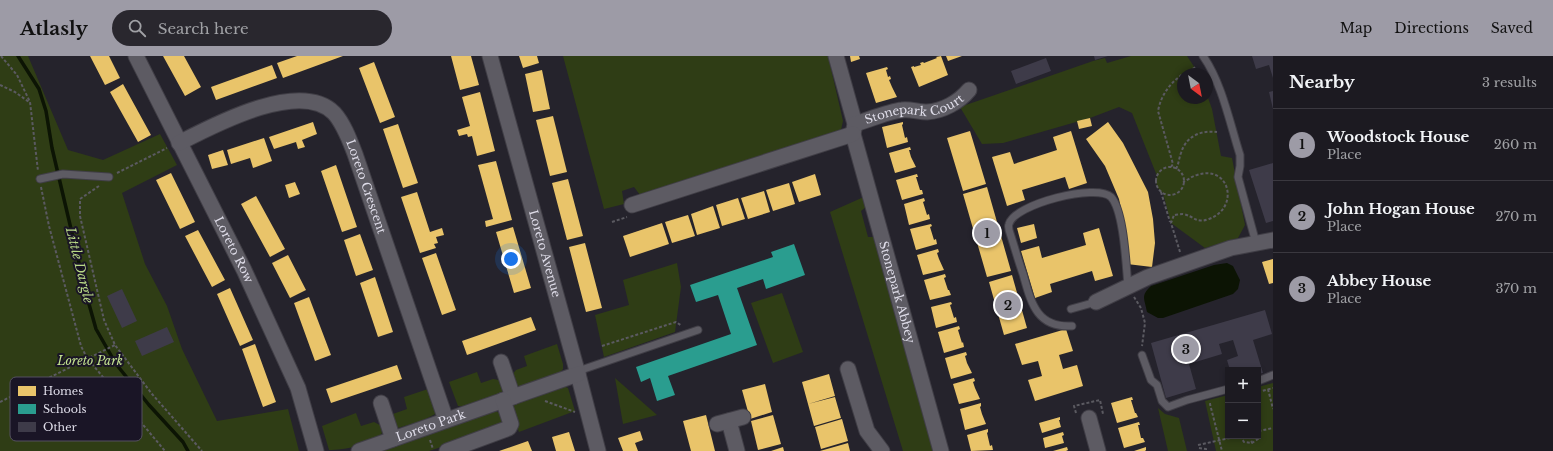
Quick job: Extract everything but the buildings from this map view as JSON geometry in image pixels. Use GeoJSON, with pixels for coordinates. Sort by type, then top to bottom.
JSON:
{"type":"FeatureCollection","features":[{"type":"Feature","properties":{"kind":"street","name":"Loreto Row"},"geometry":{"type":"LineString","coordinates":[[136,56],[244,270],[298,388],[316,451]]}},
{"type":"Feature","properties":{"kind":"street","name":"Loreto Avenue"},"geometry":{"type":"LineString","coordinates":[[490,56],[598,451]]}},
{"type":"Feature","properties":{"kind":"street","name":"Stonepark Abbey"},"geometry":{"type":"LineString","coordinates":[[836,56],[854,129],[941,451]]}},
{"type":"Feature","properties":{"kind":"street","name":"Stonepark Court"},"geometry":{"type":"LineString","coordinates":[[854,129],[902,110],[928,112],[940,109],[963,97],[969,90]]}},
{"type":"Feature","properties":{"kind":"street","name":"Loreto Crescent"},"geometry":{"type":"LineString","coordinates":[[179,143],[204,130],[260,107],[297,100],[320,103],[334,113],[348,134],[446,420]]}},
{"type":"Feature","properties":{"kind":"street"},"geometry":{"type":"LineString","coordinates":[[632,205],[854,129]]}},
{"type":"Feature","properties":{"kind":"street"},"geometry":{"type":"LineString","coordinates":[[1096,302],[1148,277],[1184,264],[1231,248],[1273,240]]}},
{"type":"Feature","properties":{"kind":"street"},"geometry":{"type":"LineString","coordinates":[[447,451],[505,431],[509,428],[511,424],[508,399],[501,362]]}},
{"type":"Feature","properties":{"kind":"street"},"geometry":{"type":"LineString","coordinates":[[848,369],[867,431],[882,451]]}},
{"type":"Feature","properties":{"kind":"street","name":"Loreto Park"},"geometry":{"type":"LineString","coordinates":[[359,451],[578,374]]}},
{"type":"Feature","properties":{"kind":"street"},"geometry":{"type":"LineString","coordinates":[[381,403],[393,439]]}},
{"type":"Feature","properties":{"kind":"street"},"geometry":{"type":"LineString","coordinates":[[1088,418],[1098,451]]}},
{"type":"Feature","properties":{"kind":"street"},"geometry":{"type":"LineString","coordinates":[[730,421],[738,451]]}},
{"type":"Feature","properties":{"kind":"lane"},"geometry":{"type":"LineString","coordinates":[[1203,56],[1208,64],[1220,94],[1240,156],[1238,176],[1256,243]]}},
{"type":"Feature","properties":{"kind":"lane"},"geometry":{"type":"LineString","coordinates":[[40,179],[63,174],[109,177]]}},
{"type":"Feature","properties":{"kind":"lane"},"geometry":{"type":"LineString","coordinates":[[1072,326],[1052,324],[1044,320],[1032,304],[1009,230],[1009,224],[1013,218],[1027,209],[1067,195],[1102,192],[1111,197],[1117,206],[1122,227],[1128,286]]}},
{"type":"Feature","properties":{"kind":"lane"},"geometry":{"type":"LineString","coordinates":[[1071,309],[1096,302]]}},
{"type":"Feature","properties":{"kind":"lane"},"geometry":{"type":"LineString","coordinates":[[578,374],[584,368],[695,331]]}},
{"type":"Feature","properties":{"kind":"lane"},"geometry":{"type":"LineString","coordinates":[[1142,355],[1151,380],[1157,385],[1162,401],[1168,407],[1187,400],[1225,390]]}},
{"type":"Feature","properties":{"kind":"lane"},"geometry":{"type":"LineString","coordinates":[[1261,380],[1273,375]]}},
{"type":"Feature","properties":{"kind":"path"},"geometry":{"type":"LineString","coordinates":[[0,57],[17,75],[30,102],[48,226],[81,346],[87,358],[103,377]]}},
{"type":"Feature","properties":{"kind":"path"},"geometry":{"type":"LineString","coordinates":[[1171,167],[1173,164],[1158,111],[1160,102],[1167,89],[1177,80]]}},
{"type":"Feature","properties":{"kind":"path"},"geometry":{"type":"LineString","coordinates":[[0,85],[15,92],[30,102]]}},
{"type":"Feature","properties":{"kind":"path"},"geometry":{"type":"LineString","coordinates":[[1176,169],[1179,164],[1181,152],[1190,138],[1196,134],[1204,132],[1217,132]]}},
{"type":"Feature","properties":{"kind":"path"},"geometry":{"type":"LineString","coordinates":[[139,377],[115,345],[104,320],[80,216],[80,199],[98,187],[109,177],[179,143]]}},
{"type":"Feature","properties":{"kind":"path"},"geometry":{"type":"LineString","coordinates":[[1161,192],[1168,195],[1174,194],[1181,189],[1183,182],[1181,173],[1171,167],[1163,169],[1157,176],[1156,180],[1157,187],[1161,192],[1184,264]]}},
{"type":"Feature","properties":{"kind":"path"},"geometry":{"type":"LineString","coordinates":[[1171,223],[1174,215],[1179,214],[1183,214],[1201,221],[1215,217],[1222,211],[1228,198],[1228,190],[1225,184],[1222,179],[1215,174],[1196,175],[1183,182]]}},
{"type":"Feature","properties":{"kind":"path"},"geometry":{"type":"LineString","coordinates":[[1128,286],[1141,308],[1145,323],[1142,339],[1142,355]]}},
{"type":"Feature","properties":{"kind":"path"},"geometry":{"type":"LineString","coordinates":[[602,346],[676,322],[695,331]]}},
{"type":"Feature","properties":{"kind":"path"},"geometry":{"type":"LineString","coordinates":[[49,377],[115,345]]}},
{"type":"Feature","properties":{"kind":"path"},"geometry":{"type":"LineString","coordinates":[[142,381],[202,451]]}},
{"type":"Feature","properties":{"kind":"path"},"geometry":{"type":"LineString","coordinates":[[1261,391],[1273,388]]}},
{"type":"Feature","properties":{"kind":"path"},"geometry":{"type":"LineString","coordinates":[[1268,389],[1273,409]]}},
{"type":"Feature","properties":{"kind":"path"},"geometry":{"type":"LineString","coordinates":[[0,402],[10,397]]}},
{"type":"Feature","properties":{"kind":"path"},"geometry":{"type":"LineString","coordinates":[[545,401],[579,414]]}},
{"type":"Feature","properties":{"kind":"path"},"geometry":{"type":"LineString","coordinates":[[1216,402],[1210,404],[1222,451]]}},
{"type":"Feature","properties":{"kind":"path"},"geometry":{"type":"LineString","coordinates":[[142,424],[165,451]]}},
{"type":"Feature","properties":{"kind":"path"},"geometry":{"type":"LineString","coordinates":[[1261,431],[1273,428]]}},
{"type":"Feature","properties":{"kind":"path"},"geometry":{"type":"LineString","coordinates":[[1206,451],[1206,449],[1199,447],[1225,439]]}},
{"type":"Feature","properties":{"kind":"path"},"geometry":{"type":"LineString","coordinates":[[1242,439],[1244,442],[1252,443],[1258,439]]}},
{"type":"Feature","properties":{"kind":"path"},"geometry":{"type":"LineString","coordinates":[[1251,439],[1252,443]]}},
{"type":"Feature","properties":{"kind":"green space","name":"Loreto Park"},"geometry":{"type":"Polygon","coordinates":[[[0,56],[28,56],[68,150],[103,160],[160,134],[177,165],[122,193],[145,264],[167,306],[182,349],[217,421],[288,409],[299,451],[0,451],[0,56]]]}},
{"type":"Feature","properties":{"kind":"green space"},"geometry":{"type":"Polygon","coordinates":[[[563,56],[828,56],[843,121],[841,130],[640,195],[634,187],[622,191],[624,204],[604,209],[563,56]]]}},
{"type":"Feature","properties":{"kind":"green space"},"geometry":{"type":"Polygon","coordinates":[[[1131,56],[1187,56],[1195,68],[1177,68],[1177,104],[1210,104],[1221,156],[1232,158],[1245,225],[1238,238],[1205,248],[1171,223],[1163,193],[1157,187],[1157,176],[1132,113],[1119,107],[1090,118],[1003,143],[982,144],[960,107],[1093,61],[1105,58],[1107,63],[1131,56]]]}},
{"type":"Feature","properties":{"kind":"green space"},"geometry":{"type":"Polygon","coordinates":[[[866,196],[866,207],[861,211],[868,237],[875,237],[877,240],[933,451],[903,451],[830,212],[866,196]]]}},
{"type":"Feature","properties":{"kind":"green space"},"geometry":{"type":"Polygon","coordinates":[[[677,263],[681,287],[675,332],[604,357],[595,315],[629,305],[623,280],[677,263]]]}},
{"type":"Feature","properties":{"kind":"green space"},"geometry":{"type":"Polygon","coordinates":[[[782,293],[803,352],[773,363],[751,303],[782,293]]]}},
{"type":"Feature","properties":{"kind":"green space"},"geometry":{"type":"Polygon","coordinates":[[[557,344],[563,364],[563,369],[558,375],[517,389],[512,375],[516,370],[527,366],[524,356],[557,344]]]}},
{"type":"Feature","properties":{"kind":"green space"},"geometry":{"type":"Polygon","coordinates":[[[477,372],[481,383],[493,379],[499,380],[504,387],[502,394],[468,406],[458,406],[449,382],[477,372]]]}},
{"type":"Feature","properties":{"kind":"green space"},"geometry":{"type":"Polygon","coordinates":[[[615,378],[657,415],[623,424],[615,378]]]}},
{"type":"Feature","properties":{"kind":"green space"},"geometry":{"type":"Polygon","coordinates":[[[1273,383],[1273,451],[1216,451],[1205,401],[1225,396],[1225,439],[1261,439],[1261,386],[1273,383]]]}},
{"type":"Feature","properties":{"kind":"green space"},"geometry":{"type":"Polygon","coordinates":[[[562,385],[568,388],[575,411],[519,432],[511,412],[513,401],[562,385]]]}},
{"type":"Feature","properties":{"kind":"green space"},"geometry":{"type":"Polygon","coordinates":[[[431,388],[437,413],[422,421],[394,429],[391,419],[393,414],[407,409],[404,397],[431,388]]]}},
{"type":"Feature","properties":{"kind":"green space"},"geometry":{"type":"Polygon","coordinates":[[[1158,408],[1165,414],[1179,418],[1187,451],[1168,451],[1158,408]]]}},
{"type":"Feature","properties":{"kind":"green space"},"geometry":{"type":"Polygon","coordinates":[[[494,410],[501,414],[504,423],[496,429],[429,451],[375,451],[494,410]]]}},
{"type":"Feature","properties":{"kind":"green space"},"geometry":{"type":"Polygon","coordinates":[[[356,413],[361,426],[374,422],[380,425],[382,433],[372,441],[365,444],[350,448],[329,450],[322,426],[356,413]]]}},
{"type":"Feature","properties":{"kind":"shaded area"},"geometry":{"type":"Polygon","coordinates":[[[1227,263],[1233,266],[1240,280],[1238,289],[1233,294],[1163,318],[1158,318],[1147,312],[1144,295],[1151,286],[1214,265],[1227,263]]]}},
{"type":"Feature","properties":{"kind":"waterway","name":"Little Dargle"},"geometry":{"type":"LineString","coordinates":[[18,56],[39,89],[46,111],[52,148],[96,329],[116,364],[126,377]]}},
{"type":"Feature","properties":{"kind":"waterway","name":"Little Dargle"},"geometry":{"type":"LineString","coordinates":[[142,396],[183,442],[188,451]]}},
{"type":"Feature","properties":{"kind":"place","name":"Woodstock House"},"geometry":{"type":"Point","coordinates":[987,233]}},
{"type":"Feature","properties":{"kind":"place","name":"John Hogan House"},"geometry":{"type":"Point","coordinates":[1008,305]}},
{"type":"Feature","properties":{"kind":"place","name":"Abbey House"},"geometry":{"type":"Point","coordinates":[1186,349]}}]}
